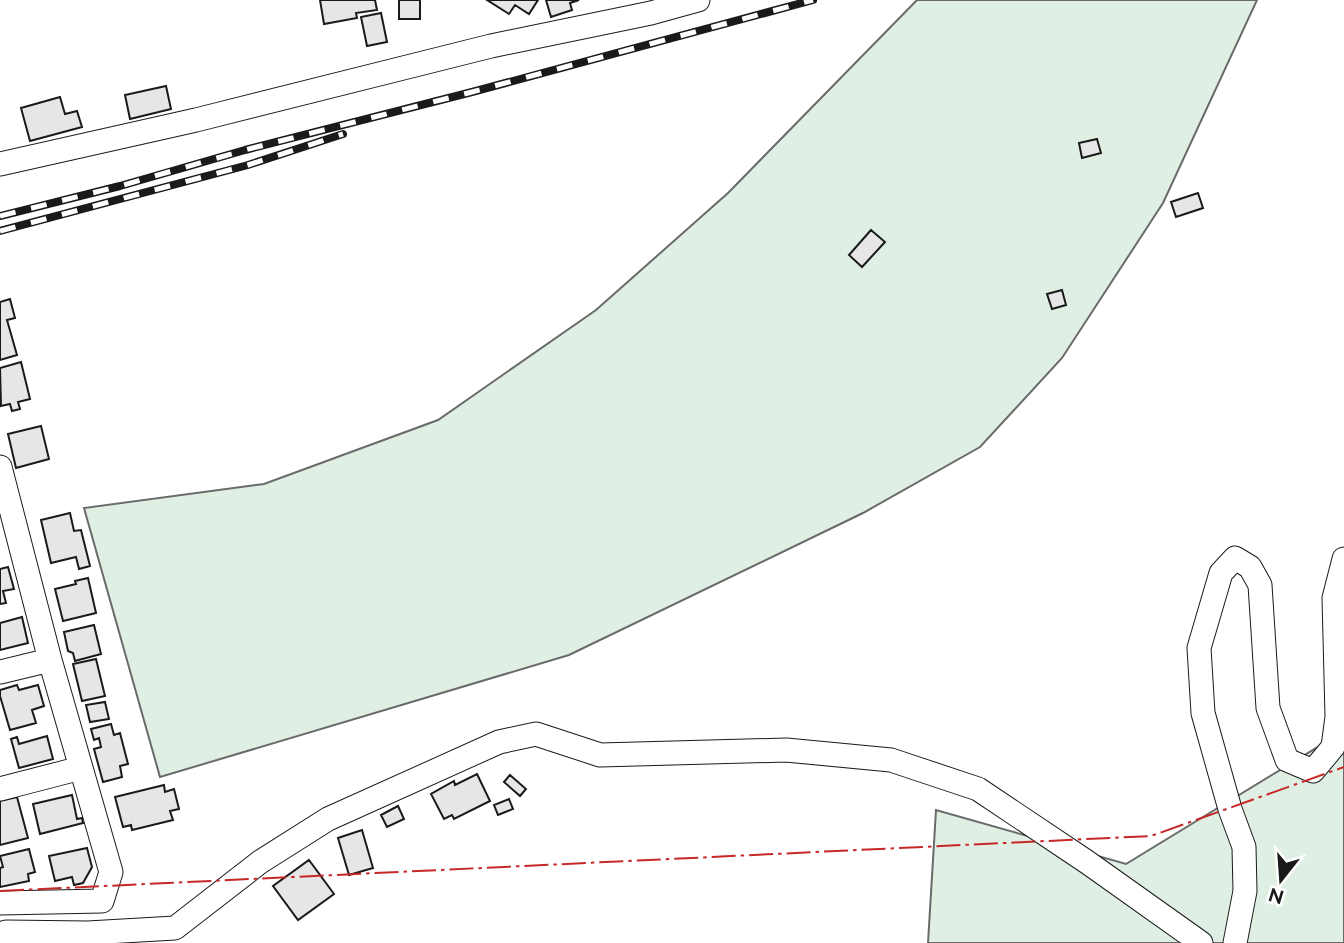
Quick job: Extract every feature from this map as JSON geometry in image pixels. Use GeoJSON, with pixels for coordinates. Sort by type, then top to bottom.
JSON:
{"type":"FeatureCollection","features":[{"type":"Feature","properties":{"kind":"street"},"geometry":{"type":"LineString","coordinates":[[0,164],[196,120],[491,46],[651,13],[698,0]]}},
{"type":"Feature","properties":{"kind":"street"},"geometry":{"type":"LineString","coordinates":[[0,467],[10,549],[50,660],[111,872],[102,901],[0,903]]}},
{"type":"Feature","properties":{"kind":"street"},"geometry":{"type":"LineString","coordinates":[[1235,943],[1245,891],[1244,847],[1230,810],[1203,713],[1199,648],[1221,573],[1235,558],[1250,568],[1260,585],[1268,708],[1287,761],[1313,771],[1333,747],[1337,717],[1334,598],[1344,559]]}},
{"type":"Feature","properties":{"kind":"street"},"geometry":{"type":"LineString","coordinates":[[0,673],[50,660]]}},
{"type":"Feature","properties":{"kind":"street"},"geometry":{"type":"LineString","coordinates":[[0,934],[174,928],[260,862],[328,819],[499,742],[536,734],[600,755],[786,750],[891,760],[978,789],[1201,943]]}},
{"type":"Feature","properties":{"kind":"street"},"geometry":{"type":"LineString","coordinates":[[0,789],[81,768]]}},
{"type":"Feature","properties":{"kind":"green space"},"geometry":{"type":"Polygon","coordinates":[[[917,0],[1257,0],[1163,203],[1062,358],[980,447],[863,513],[569,655],[160,777],[84,508],[264,484],[438,420],[596,310],[728,193],[917,0]]]}},
{"type":"Feature","properties":{"kind":"green space"},"geometry":{"type":"Polygon","coordinates":[[[1344,731],[1344,943],[928,943],[936,810],[1126,864],[1344,731]]]}},
{"type":"Feature","properties":{"kind":"building"},"geometry":{"type":"Polygon","coordinates":[[[320,0],[375,0],[377,10],[356,13],[357,18],[324,24],[320,0]]]}},
{"type":"Feature","properties":{"kind":"building"},"geometry":{"type":"Polygon","coordinates":[[[399,0],[420,0],[420,19],[399,19],[399,0]]]}},
{"type":"Feature","properties":{"kind":"building"},"geometry":{"type":"Polygon","coordinates":[[[487,0],[538,0],[529,14],[515,5],[509,14],[487,0]]]}},
{"type":"Feature","properties":{"kind":"building"},"geometry":{"type":"Polygon","coordinates":[[[546,0],[579,0],[570,3],[572,10],[551,17],[546,0]]]}},
{"type":"Feature","properties":{"kind":"building"},"geometry":{"type":"Polygon","coordinates":[[[381,13],[387,42],[367,46],[361,17],[381,13]]]}},
{"type":"Feature","properties":{"kind":"building"},"geometry":{"type":"Polygon","coordinates":[[[166,86],[171,109],[130,119],[125,95],[166,86]]]}},
{"type":"Feature","properties":{"kind":"building"},"geometry":{"type":"Polygon","coordinates":[[[60,97],[65,114],[77,111],[82,127],[30,141],[21,108],[60,97]]]}},
{"type":"Feature","properties":{"kind":"building"},"geometry":{"type":"Polygon","coordinates":[[[1097,139],[1101,153],[1082,158],[1079,143],[1097,139]]]}},
{"type":"Feature","properties":{"kind":"building"},"geometry":{"type":"Polygon","coordinates":[[[1198,193],[1203,208],[1176,217],[1171,202],[1198,193]]]}},
{"type":"Feature","properties":{"kind":"building"},"geometry":{"type":"Polygon","coordinates":[[[871,230],[885,242],[862,267],[849,255],[871,230]]]}},
{"type":"Feature","properties":{"kind":"building"},"geometry":{"type":"Polygon","coordinates":[[[1062,290],[1066,305],[1052,309],[1047,294],[1062,290]]]}},
{"type":"Feature","properties":{"kind":"building"},"geometry":{"type":"Polygon","coordinates":[[[10,299],[15,318],[7,320],[17,355],[0,360],[0,302],[10,299]]]}},
{"type":"Feature","properties":{"kind":"building"},"geometry":{"type":"Polygon","coordinates":[[[21,362],[30,399],[18,402],[20,409],[12,411],[10,404],[1,406],[0,368],[21,362]]]}},
{"type":"Feature","properties":{"kind":"building"},"geometry":{"type":"Polygon","coordinates":[[[41,426],[49,459],[16,468],[8,434],[41,426]]]}},
{"type":"Feature","properties":{"kind":"building"},"geometry":{"type":"Polygon","coordinates":[[[70,513],[74,531],[81,530],[90,566],[79,569],[76,557],[51,563],[41,520],[70,513]]]}},
{"type":"Feature","properties":{"kind":"building"},"geometry":{"type":"Polygon","coordinates":[[[8,567],[14,589],[3,591],[6,603],[0,604],[0,569],[8,567]]]}},
{"type":"Feature","properties":{"kind":"building"},"geometry":{"type":"Polygon","coordinates":[[[88,578],[96,613],[63,621],[55,589],[88,578]]]}},
{"type":"Feature","properties":{"kind":"building"},"geometry":{"type":"Polygon","coordinates":[[[22,617],[28,643],[0,650],[0,623],[22,617]]]}},
{"type":"Feature","properties":{"kind":"building"},"geometry":{"type":"Polygon","coordinates":[[[94,625],[101,654],[75,661],[73,653],[68,651],[64,632],[94,625]]]}},
{"type":"Feature","properties":{"kind":"building"},"geometry":{"type":"Polygon","coordinates":[[[96,659],[105,696],[82,701],[73,664],[96,659]]]}},
{"type":"Feature","properties":{"kind":"building"},"geometry":{"type":"Polygon","coordinates":[[[17,685],[19,690],[38,685],[44,706],[32,710],[36,723],[10,730],[0,690],[17,685]]]}},
{"type":"Feature","properties":{"kind":"building"},"geometry":{"type":"Polygon","coordinates":[[[105,702],[109,719],[90,722],[86,705],[105,702]]]}},
{"type":"Feature","properties":{"kind":"building"},"geometry":{"type":"Polygon","coordinates":[[[111,724],[114,735],[120,733],[128,764],[120,766],[122,777],[103,782],[94,749],[101,747],[99,738],[94,740],[91,729],[111,724]]]}},
{"type":"Feature","properties":{"kind":"building"},"geometry":{"type":"Polygon","coordinates":[[[47,736],[53,759],[19,768],[11,739],[17,737],[19,744],[47,736]]]}},
{"type":"Feature","properties":{"kind":"building"},"geometry":{"type":"Polygon","coordinates":[[[477,774],[490,801],[454,819],[452,815],[444,819],[431,794],[454,781],[455,785],[477,774]]]}},
{"type":"Feature","properties":{"kind":"building"},"geometry":{"type":"Polygon","coordinates":[[[510,775],[526,789],[520,796],[504,782],[510,775]]]}},
{"type":"Feature","properties":{"kind":"building"},"geometry":{"type":"Polygon","coordinates":[[[164,785],[165,792],[174,789],[179,809],[170,811],[173,820],[132,830],[131,825],[123,827],[115,797],[164,785]]]}},
{"type":"Feature","properties":{"kind":"building"},"geometry":{"type":"Polygon","coordinates":[[[72,795],[77,819],[82,818],[83,823],[40,834],[33,804],[72,795]]]}},
{"type":"Feature","properties":{"kind":"building"},"geometry":{"type":"Polygon","coordinates":[[[17,797],[28,838],[0,845],[0,801],[17,797]]]}},
{"type":"Feature","properties":{"kind":"building"},"geometry":{"type":"Polygon","coordinates":[[[509,799],[513,809],[498,815],[494,805],[509,799]]]}},
{"type":"Feature","properties":{"kind":"building"},"geometry":{"type":"Polygon","coordinates":[[[398,806],[404,819],[387,827],[381,815],[398,806]]]}},
{"type":"Feature","properties":{"kind":"building"},"geometry":{"type":"Polygon","coordinates":[[[362,830],[373,868],[349,875],[338,838],[362,830]]]}},
{"type":"Feature","properties":{"kind":"building"},"geometry":{"type":"Polygon","coordinates":[[[87,848],[92,867],[83,883],[74,885],[72,877],[55,881],[49,856],[87,848]]]}},
{"type":"Feature","properties":{"kind":"building"},"geometry":{"type":"Polygon","coordinates":[[[29,849],[35,872],[28,874],[29,881],[0,887],[0,868],[3,867],[0,856],[29,849]]]}},
{"type":"Feature","properties":{"kind":"building"},"geometry":{"type":"Polygon","coordinates":[[[309,860],[334,894],[298,920],[273,886],[309,860]]]}},
{"type":"Feature","properties":{"kind":"railway"},"geometry":{"type":"LineString","coordinates":[[0,216],[813,0]]}},
{"type":"Feature","properties":{"kind":"railway"},"geometry":{"type":"LineString","coordinates":[[0,231],[248,165],[343,134]]}},
{"type":"Feature","properties":{"kind":"power"},"geometry":{"type":"LineString","coordinates":[[0,891],[1151,836],[1344,767]]}}]}
